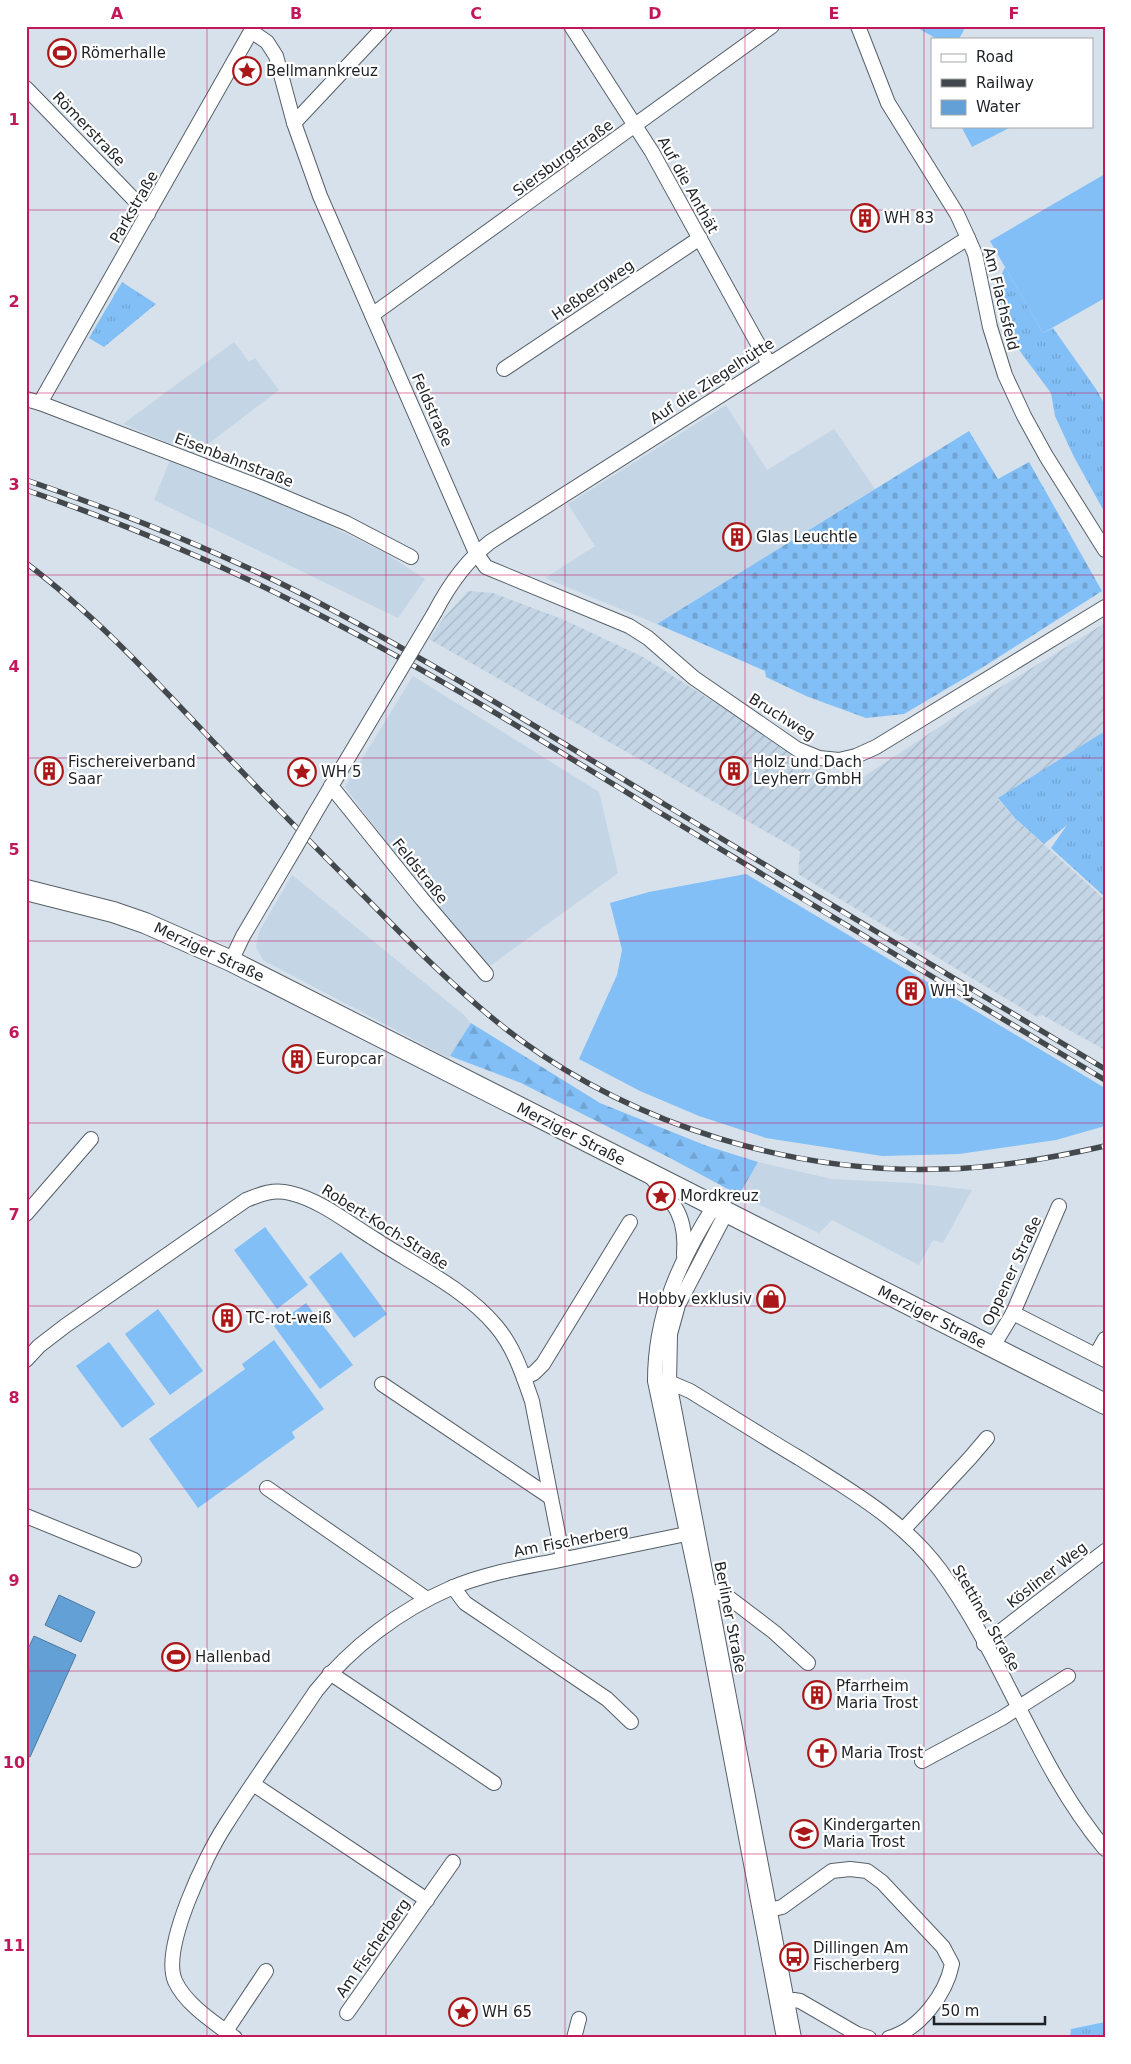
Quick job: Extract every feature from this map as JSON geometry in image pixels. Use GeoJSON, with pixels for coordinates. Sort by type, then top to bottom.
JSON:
{"type":"FeatureCollection","features":[{"type":"Feature","properties":{"kind":"main road","name":"Merziger Straße"},"geometry":{"type":"LineString","coordinates":[[26,890],[145,922],[231,961],[1105,1404]]}},
{"type":"Feature","properties":{"kind":"street"},"geometry":{"type":"LineString","coordinates":[[294,123],[385,26]]}},
{"type":"Feature","properties":{"kind":"street","name":"Auf die Anthät"},"geometry":{"type":"LineString","coordinates":[[571,26],[636,126],[769,364]]}},
{"type":"Feature","properties":{"kind":"street","name":"Siersburgstraße"},"geometry":{"type":"LineString","coordinates":[[372,315],[772,26]]}},
{"type":"Feature","properties":{"kind":"street","name":"Am Flachsfeld"},"geometry":{"type":"LineString","coordinates":[[858,26],[888,104],[957,214],[975,254],[990,327],[1005,375],[1024,416],[1046,456],[1105,550]]}},
{"type":"Feature","properties":{"kind":"street","name":"Feldstraße"},"geometry":{"type":"LineString","coordinates":[[253,29],[267,42],[276,56],[294,123],[320,196],[476,553]]}},
{"type":"Feature","properties":{"kind":"street","name":"Parkstraße"},"geometry":{"type":"LineString","coordinates":[[40,402],[253,29]]}},
{"type":"Feature","properties":{"kind":"street","name":"Römerstraße"},"geometry":{"type":"LineString","coordinates":[[26,88],[148,214]]}},
{"type":"Feature","properties":{"kind":"street","name":"Heßbergweg"},"geometry":{"type":"LineString","coordinates":[[504,369],[700,238]]}},
{"type":"Feature","properties":{"kind":"street","name":"Auf die Ziegelhütte"},"geometry":{"type":"LineString","coordinates":[[476,553],[490,542],[968,238]]}},
{"type":"Feature","properties":{"kind":"street","name":"Eisenbahnstraße"},"geometry":{"type":"LineString","coordinates":[[26,399],[40,402],[260,487],[346,523],[411,557]]}},
{"type":"Feature","properties":{"kind":"street"},"geometry":{"type":"LineString","coordinates":[[231,961],[243,936],[435,612],[449,585],[476,553]]}},
{"type":"Feature","properties":{"kind":"street","name":"Bruchweg"},"geometry":{"type":"LineString","coordinates":[[476,553],[486,567],[629,626],[648,638],[694,678],[796,749],[819,758],[839,760],[856,756],[884,743],[1105,607]]}},
{"type":"Feature","properties":{"kind":"street","name":"Feldstraße"},"geometry":{"type":"LineString","coordinates":[[331,786],[422,899],[486,974]]}},
{"type":"Feature","properties":{"kind":"street"},"geometry":{"type":"LineString","coordinates":[[26,1214],[91,1139]]}},
{"type":"Feature","properties":{"kind":"street","name":"Berliner Straße"},"geometry":{"type":"LineString","coordinates":[[647,1173],[668,1197],[683,1222],[685,1240],[684,1261]]}},
{"type":"Feature","properties":{"kind":"street","name":"Robert-Koch-Straße"},"geometry":{"type":"LineString","coordinates":[[26,1360],[39,1346],[65,1326],[246,1200],[265,1192],[276,1191],[306,1198],[455,1290],[478,1307],[497,1326],[510,1344],[532,1401],[563,1559]]}},
{"type":"Feature","properties":{"kind":"street","name":"Oppener Straße"},"geometry":{"type":"LineString","coordinates":[[992,1348],[1013,1313],[1059,1206]]}},
{"type":"Feature","properties":{"kind":"street","name":"Berliner Straße"},"geometry":{"type":"LineString","coordinates":[[720,1210],[684,1261],[666,1301],[655,1355],[662,1382],[766,1911],[782,2002],[784,2038]]}},
{"type":"Feature","properties":{"kind":"street","name":"Berliner Straße"},"geometry":{"type":"LineString","coordinates":[[662,1382],[670,1334],[678,1305],[720,1210]]}},
{"type":"Feature","properties":{"kind":"street"},"geometry":{"type":"LineString","coordinates":[[524,1378],[534,1373],[543,1364],[630,1222]]}},
{"type":"Feature","properties":{"kind":"street"},"geometry":{"type":"LineString","coordinates":[[1013,1313],[1101,1358],[1105,1338]]}},
{"type":"Feature","properties":{"kind":"street","name":"Stettiner Straße"},"geometry":{"type":"LineString","coordinates":[[662,1382],[690,1391],[839,1483],[873,1506],[903,1530],[940,1570],[962,1603],[1071,1806],[1105,1849]]}},
{"type":"Feature","properties":{"kind":"street"},"geometry":{"type":"LineString","coordinates":[[382,1384],[550,1497]]}},
{"type":"Feature","properties":{"kind":"street"},"geometry":{"type":"LineString","coordinates":[[903,1530],[987,1438]]}},
{"type":"Feature","properties":{"kind":"street"},"geometry":{"type":"LineString","coordinates":[[266,1488],[427,1599]]}},
{"type":"Feature","properties":{"kind":"street"},"geometry":{"type":"LineString","coordinates":[[26,1516],[134,1560]]}},
{"type":"Feature","properties":{"kind":"street","name":"Am Fischerberg"},"geometry":{"type":"LineString","coordinates":[[266,1971],[231,2034],[198,2009],[175,1981],[172,1964],[174,1947],[180,1925],[207,1858],[224,1826],[330,1673],[366,1640],[427,1599],[452,1587],[494,1573],[692,1533]]}},
{"type":"Feature","properties":{"kind":"street","name":"Kösliner Weg"},"geometry":{"type":"LineString","coordinates":[[984,1644],[1105,1551]]}},
{"type":"Feature","properties":{"kind":"street"},"geometry":{"type":"LineString","coordinates":[[452,1587],[465,1603],[606,1699],[631,1722]]}},
{"type":"Feature","properties":{"kind":"street"},"geometry":{"type":"LineString","coordinates":[[704,1593],[718,1592],[728,1597],[753,1615],[808,1662]]}},
{"type":"Feature","properties":{"kind":"street"},"geometry":{"type":"LineString","coordinates":[[330,1673],[494,1783]]}},
{"type":"Feature","properties":{"kind":"street"},"geometry":{"type":"LineString","coordinates":[[922,1761],[1018,1708],[1068,1676]]}},
{"type":"Feature","properties":{"kind":"street","name":"Am Fischerberg"},"geometry":{"type":"LineString","coordinates":[[253,1784],[427,1900]]}},
{"type":"Feature","properties":{"kind":"street","name":"Am Fischerberg"},"geometry":{"type":"LineString","coordinates":[[347,2014],[453,1862]]}},
{"type":"Feature","properties":{"kind":"street"},"geometry":{"type":"LineString","coordinates":[[766,1911],[782,1907],[832,1871],[850,1868],[867,1871],[882,1882],[898,1898],[943,1947],[952,1964],[949,1978],[939,1997],[920,2019],[889,2038]]}},
{"type":"Feature","properties":{"kind":"street"},"geometry":{"type":"LineString","coordinates":[[782,2002],[800,2001],[857,2034],[869,2038]]}},
{"type":"Feature","properties":{"kind":"street","name":"Berliner Straße"},"geometry":{"type":"LineString","coordinates":[[782,2002],[794,2038]]}},
{"type":"Feature","properties":{"kind":"street"},"geometry":{"type":"LineString","coordinates":[[574,2038],[579,2019]]}},
{"type":"Feature","properties":{"kind":"shaded area"},"geometry":{"type":"Polygon","coordinates":[[[234,342],[249,362],[255,358],[279,390],[195,454],[123,424],[234,342]]]}},
{"type":"Feature","properties":{"kind":"shaded area"},"geometry":{"type":"Polygon","coordinates":[[[726,405],[767,470],[834,429],[875,489],[657,624],[545,578],[595,546],[568,504],[726,405]]]}},
{"type":"Feature","properties":{"kind":"shaded area"},"geometry":{"type":"Polygon","coordinates":[[[171,458],[197,467],[320,521],[385,553],[425,579],[398,618],[154,500],[171,458]]]}},
{"type":"Feature","properties":{"kind":"shaded area"},"geometry":{"type":"Polygon","coordinates":[[[468,591],[493,593],[562,619],[643,657],[848,787],[991,693],[1105,623],[1105,731],[998,799],[1015,818],[1105,900],[1105,1050],[1042,1015],[1037,1017],[798,874],[800,851],[429,639],[446,615],[468,591]]]}},
{"type":"Feature","properties":{"kind":"shaded area"},"geometry":{"type":"Polygon","coordinates":[[[413,676],[599,792],[618,873],[487,968],[445,921],[345,787],[413,676]]]}},
{"type":"Feature","properties":{"kind":"shaded area"},"geometry":{"type":"Polygon","coordinates":[[[292,875],[464,1015],[471,1023],[449,1058],[263,960],[256,947],[259,932],[292,875]]]}},
{"type":"Feature","properties":{"kind":"shaded area"},"geometry":{"type":"Polygon","coordinates":[[[758,1162],[832,1179],[912,1183],[972,1190],[943,1243],[933,1240],[919,1265],[832,1220],[819,1233],[739,1195],[758,1162]]]}},
{"type":"Feature","properties":{"kind":"green space"},"geometry":{"type":"Polygon","coordinates":[[[914,26],[966,26],[960,38],[935,38],[914,26]]]}},
{"type":"Feature","properties":{"kind":"green space"},"geometry":{"type":"Polygon","coordinates":[[[962,128],[1009,128],[972,147],[962,128]]]}},
{"type":"Feature","properties":{"kind":"green space"},"geometry":{"type":"Polygon","coordinates":[[[1105,174],[1105,298],[1043,333],[990,241],[1105,174]]]}},
{"type":"Feature","properties":{"kind":"green space"},"geometry":{"type":"Polygon","coordinates":[[[1005,267],[1043,333],[1053,328],[1105,405],[1105,513],[1074,457],[1055,416],[1051,393],[1022,354],[1003,324],[997,284],[1005,267]]]}},
{"type":"Feature","properties":{"kind":"green space"},"geometry":{"type":"Polygon","coordinates":[[[122,282],[156,304],[104,347],[89,338],[122,282]]]}},
{"type":"Feature","properties":{"kind":"green space"},"geometry":{"type":"Polygon","coordinates":[[[969,431],[998,479],[1029,462],[1102,591],[980,669],[904,714],[866,718],[806,696],[766,677],[765,671],[657,624],[969,431]]]}},
{"type":"Feature","properties":{"kind":"green space"},"geometry":{"type":"Polygon","coordinates":[[[1105,731],[1105,897],[1051,848],[1067,825],[1044,844],[1015,818],[998,798],[1105,731]]]}},
{"type":"Feature","properties":{"kind":"green space"},"geometry":{"type":"Polygon","coordinates":[[[746,874],[1105,1088],[1105,1126],[1056,1140],[959,1154],[882,1156],[766,1138],[699,1116],[640,1091],[579,1059],[617,975],[622,950],[610,903],[649,892],[746,874]]]}},
{"type":"Feature","properties":{"kind":"green space"},"geometry":{"type":"Polygon","coordinates":[[[471,1023],[600,1103],[707,1146],[758,1162],[739,1195],[521,1083],[450,1056],[471,1023]]]}},
{"type":"Feature","properties":{"kind":"green space"},"geometry":{"type":"Polygon","coordinates":[[[265,1227],[308,1285],[277,1309],[234,1250],[265,1227]]]}},
{"type":"Feature","properties":{"kind":"green space"},"geometry":{"type":"Polygon","coordinates":[[[341,1252],[387,1314],[354,1338],[309,1277],[341,1252]]]}},
{"type":"Feature","properties":{"kind":"green space"},"geometry":{"type":"Polygon","coordinates":[[[306,1303],[353,1365],[320,1389],[274,1326],[306,1303]]]}},
{"type":"Feature","properties":{"kind":"green space"},"geometry":{"type":"Polygon","coordinates":[[[158,1309],[203,1371],[170,1395],[125,1334],[158,1309]]]}},
{"type":"Feature","properties":{"kind":"green space"},"geometry":{"type":"Polygon","coordinates":[[[274,1340],[324,1409],[292,1432],[295,1438],[198,1508],[149,1439],[245,1369],[242,1364],[274,1340]]]}},
{"type":"Feature","properties":{"kind":"green space"},"geometry":{"type":"Polygon","coordinates":[[[109,1342],[155,1404],[122,1428],[76,1366],[109,1342]]]}},
{"type":"Feature","properties":{"kind":"green space"},"geometry":{"type":"Polygon","coordinates":[[[1105,2022],[1105,2038],[1070,2038],[1071,2029],[1105,2022]]]}},
{"type":"Feature","properties":{"kind":"water"},"geometry":{"type":"Polygon","coordinates":[[[59,1595],[95,1612],[81,1642],[45,1625],[59,1595]]]}},
{"type":"Feature","properties":{"kind":"water"},"geometry":{"type":"Polygon","coordinates":[[[34,1636],[76,1655],[30,1757],[26,1755],[26,1653],[34,1636]]]}},
{"type":"Feature","properties":{"kind":"railway"},"geometry":{"type":"LineString","coordinates":[[26,480],[133,519],[238,563],[352,620],[487,697],[1105,1069]]}},
{"type":"Feature","properties":{"kind":"railway"},"geometry":{"type":"LineString","coordinates":[[26,490],[96,515],[199,557],[267,588],[389,652],[520,727],[1105,1080]]}},
{"type":"Feature","properties":{"kind":"railway"},"geometry":{"type":"LineString","coordinates":[[26,563],[53,584],[129,654],[312,844],[402,935],[459,989],[519,1039],[566,1070],[615,1097],[667,1120],[720,1139],[775,1153],[831,1163],[887,1168],[943,1169],[984,1167],[1025,1162],[1105,1146]]}},
{"type":"Feature","properties":{"kind":"place","name":"Römerhalle"},"geometry":{"type":"Point","coordinates":[62,53]}},
{"type":"Feature","properties":{"kind":"place","name":"Bellmannkreuz"},"geometry":{"type":"Point","coordinates":[247,71]}},
{"type":"Feature","properties":{"kind":"place","name":"WH 83"},"geometry":{"type":"Point","coordinates":[865,218]}},
{"type":"Feature","properties":{"kind":"place","name":"Glas Leuchtle"},"geometry":{"type":"Point","coordinates":[737,537]}},
{"type":"Feature","properties":{"kind":"place","name":"Fischereiverband Saar"},"geometry":{"type":"Point","coordinates":[49,771]}},
{"type":"Feature","properties":{"kind":"place","name":"Holz und Dach Leyherr GmbH"},"geometry":{"type":"Point","coordinates":[734,771]}},
{"type":"Feature","properties":{"kind":"place","name":"WH 5"},"geometry":{"type":"Point","coordinates":[302,772]}},
{"type":"Feature","properties":{"kind":"place","name":"WH 1"},"geometry":{"type":"Point","coordinates":[911,991]}},
{"type":"Feature","properties":{"kind":"place","name":"Europcar"},"geometry":{"type":"Point","coordinates":[297,1059]}},
{"type":"Feature","properties":{"kind":"place","name":"Mordkreuz"},"geometry":{"type":"Point","coordinates":[661,1196]}},
{"type":"Feature","properties":{"kind":"place","name":"Hobby exklusiv"},"geometry":{"type":"Point","coordinates":[771,1299]}},
{"type":"Feature","properties":{"kind":"place","name":"TC-rot-weiß"},"geometry":{"type":"Point","coordinates":[227,1318]}},
{"type":"Feature","properties":{"kind":"place","name":"Hallenbad"},"geometry":{"type":"Point","coordinates":[176,1657]}},
{"type":"Feature","properties":{"kind":"place","name":"Pfarrheim Maria Trost"},"geometry":{"type":"Point","coordinates":[817,1695]}},
{"type":"Feature","properties":{"kind":"place","name":"Maria Trost"},"geometry":{"type":"Point","coordinates":[822,1753]}},
{"type":"Feature","properties":{"kind":"place","name":"Kindergarten Maria Trost"},"geometry":{"type":"Point","coordinates":[804,1834]}},
{"type":"Feature","properties":{"kind":"place","name":"Dillingen Am Fischerberg"},"geometry":{"type":"Point","coordinates":[794,1957]}},
{"type":"Feature","properties":{"kind":"place","name":"WH 65"},"geometry":{"type":"Point","coordinates":[463,2012]}}]}
